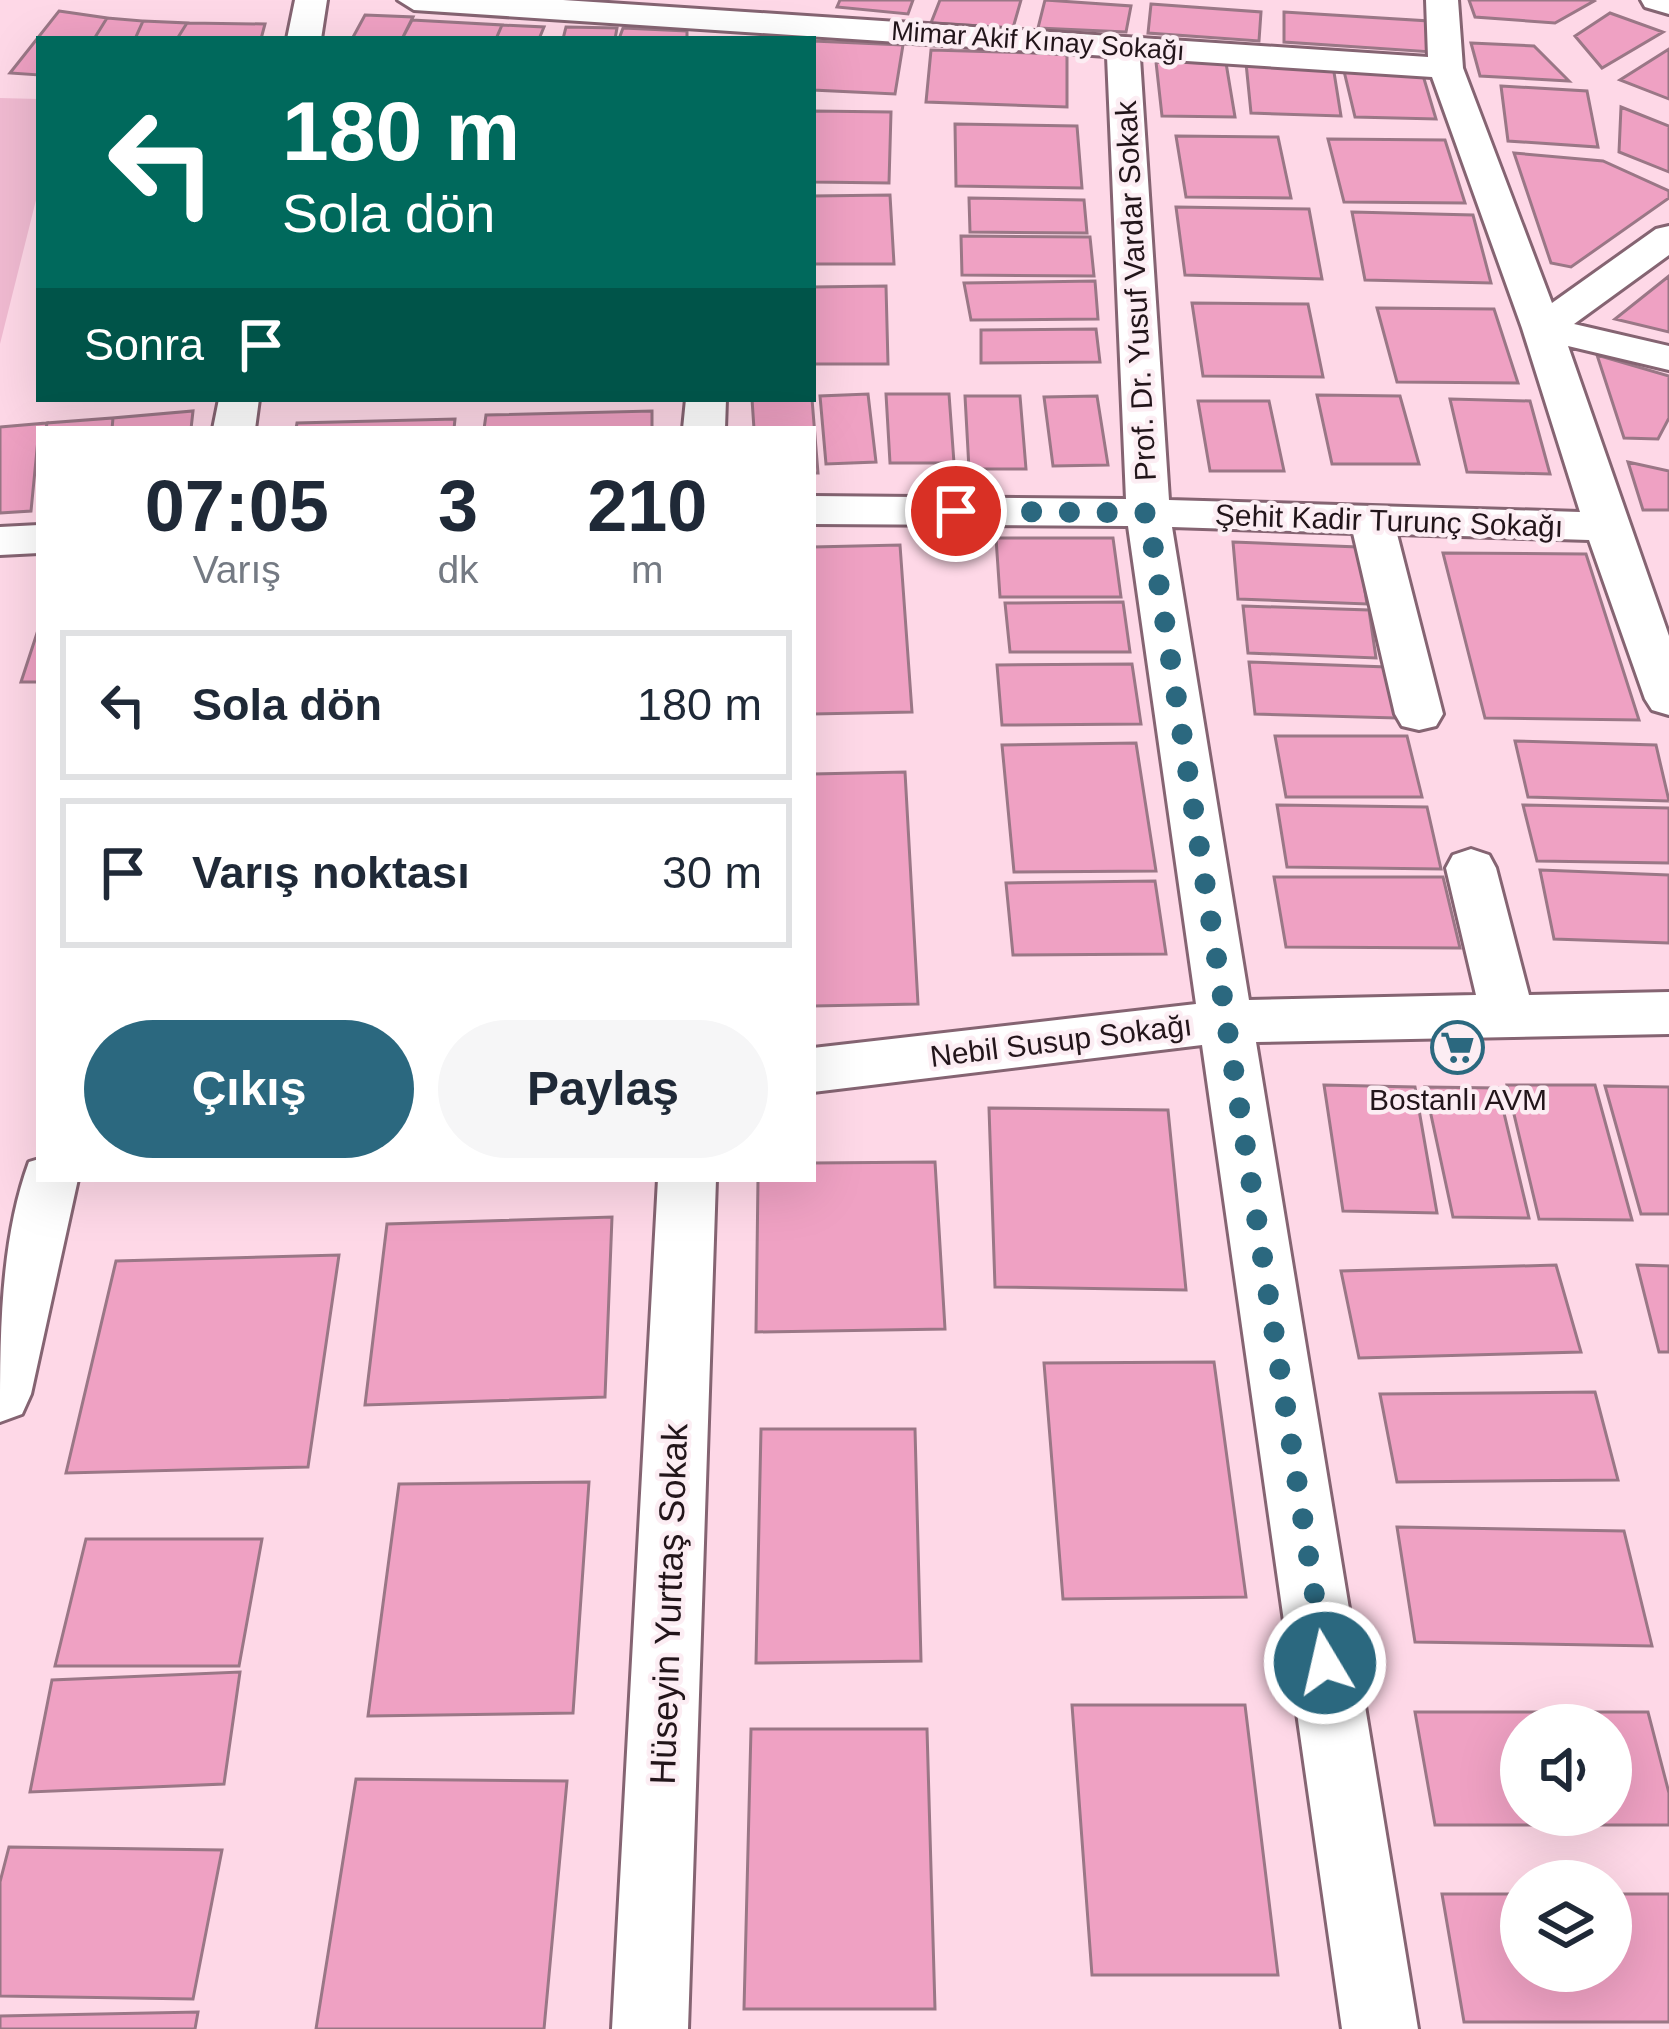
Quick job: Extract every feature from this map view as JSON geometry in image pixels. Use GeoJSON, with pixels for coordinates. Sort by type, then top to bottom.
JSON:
{"type":"FeatureCollection","features":[{"type":"Feature","properties":{"kind":"street"},"geometry":{"type":"LineString","coordinates":[[305,36],[311,0]]}},
{"type":"Feature","properties":{"kind":"street","name":"Mimar Akif Kınay Sokağı"},"geometry":{"type":"LineString","coordinates":[[414,0],[726,29],[816,12],[1123,48],[1446,68]]}},
{"type":"Feature","properties":{"kind":"street"},"geometry":{"type":"LineString","coordinates":[[1442,0],[1446,68],[1542,328],[1606,527],[1669,699]]}},
{"type":"Feature","properties":{"kind":"street"},"geometry":{"type":"LineString","coordinates":[[1658,0],[1669,4]]}},
{"type":"Feature","properties":{"kind":"street","name":"Prof. Dr. Yusuf Vardar Sokak"},"geometry":{"type":"LineString","coordinates":[[1123,48],[1148,513],[1380,2029]]}},
{"type":"Feature","properties":{"kind":"street"},"geometry":{"type":"LineString","coordinates":[[1542,328],[1669,237]]}},
{"type":"Feature","properties":{"kind":"street"},"geometry":{"type":"LineString","coordinates":[[1542,328],[1669,358]]}},
{"type":"Feature","properties":{"kind":"street","name":"Şehit Kadir Turunç Sokağı"},"geometry":{"type":"LineString","coordinates":[[816,510],[1148,513],[1606,527]]}},
{"type":"Feature","properties":{"kind":"street"},"geometry":{"type":"LineString","coordinates":[[1372,520],[1419,714]]}},
{"type":"Feature","properties":{"kind":"street"},"geometry":{"type":"LineString","coordinates":[[0,541],[36,538]]}},
{"type":"Feature","properties":{"kind":"street"},"geometry":{"type":"LineString","coordinates":[[1471,868],[1508,1016]]}},
{"type":"Feature","properties":{"kind":"street","name":"Nebil Susup Sokağı"},"geometry":{"type":"LineString","coordinates":[[816,1070],[1228,1022],[1669,1013]]}},
{"type":"Feature","properties":{"kind":"street","name":"Hüseyin Yurttaş Sokak"},"geometry":{"type":"LineString","coordinates":[[650,2029],[687,1182]]}},
{"type":"Feature","properties":{"kind":"street"},"geometry":{"type":"LineString","coordinates":[[0,1394],[41,1183]]}},
{"type":"Feature","properties":{"kind":"shaded area"},"geometry":{"type":"Polygon","coordinates":[[[0,98],[36,99],[36,200],[0,344],[0,98]]]}},
{"type":"Feature","properties":{"kind":"building"},"geometry":{"type":"Polygon","coordinates":[[[840,0],[913,0],[908,14],[837,7],[840,0]]]}},
{"type":"Feature","properties":{"kind":"building"},"geometry":{"type":"Polygon","coordinates":[[[940,0],[1021,0],[1013,28],[931,23],[940,0]]]}},
{"type":"Feature","properties":{"kind":"building"},"geometry":{"type":"Polygon","coordinates":[[[1045,0],[1131,6],[1126,32],[1038,28],[1045,0]]]}},
{"type":"Feature","properties":{"kind":"building"},"geometry":{"type":"Polygon","coordinates":[[[1469,0],[1594,1],[1555,23],[1475,17],[1469,0]]]}},
{"type":"Feature","properties":{"kind":"building"},"geometry":{"type":"Polygon","coordinates":[[[1151,4],[1261,12],[1259,41],[1148,33],[1151,4]]]}},
{"type":"Feature","properties":{"kind":"building"},"geometry":{"type":"Polygon","coordinates":[[[59,11],[107,18],[96,36],[39,36],[59,11]]]}},
{"type":"Feature","properties":{"kind":"building"},"geometry":{"type":"Polygon","coordinates":[[[1284,12],[1429,21],[1432,52],[1284,42],[1284,12]]]}},
{"type":"Feature","properties":{"kind":"building"},"geometry":{"type":"Polygon","coordinates":[[[1610,13],[1663,32],[1602,68],[1575,36],[1610,13]]]}},
{"type":"Feature","properties":{"kind":"building"},"geometry":{"type":"Polygon","coordinates":[[[365,15],[413,17],[404,36],[354,36],[365,15]]]}},
{"type":"Feature","properties":{"kind":"building"},"geometry":{"type":"Polygon","coordinates":[[[107,18],[143,21],[136,36],[96,36],[107,18]]]}},
{"type":"Feature","properties":{"kind":"building"},"geometry":{"type":"Polygon","coordinates":[[[412,20],[502,25],[497,36],[404,36],[412,20]]]}},
{"type":"Feature","properties":{"kind":"building"},"geometry":{"type":"Polygon","coordinates":[[[143,21],[187,23],[179,36],[136,36],[143,21]]]}},
{"type":"Feature","properties":{"kind":"building"},"geometry":{"type":"Polygon","coordinates":[[[187,23],[265,24],[262,36],[179,36],[187,23]]]}},
{"type":"Feature","properties":{"kind":"building"},"geometry":{"type":"Polygon","coordinates":[[[502,25],[544,27],[540,36],[497,36],[502,25]]]}},
{"type":"Feature","properties":{"kind":"building"},"geometry":{"type":"Polygon","coordinates":[[[566,27],[617,28],[616,36],[564,36],[566,27]]]}},
{"type":"Feature","properties":{"kind":"building"},"geometry":{"type":"Polygon","coordinates":[[[623,28],[687,31],[687,36],[620,36],[623,28]]]}},
{"type":"Feature","properties":{"kind":"building"},"geometry":{"type":"Polygon","coordinates":[[[36,40],[36,75],[10,73],[36,40]]]}},
{"type":"Feature","properties":{"kind":"building"},"geometry":{"type":"Polygon","coordinates":[[[816,41],[903,45],[895,94],[816,90],[816,41]]]}},
{"type":"Feature","properties":{"kind":"building"},"geometry":{"type":"Polygon","coordinates":[[[1471,43],[1534,46],[1569,81],[1480,76],[1471,43]]]}},
{"type":"Feature","properties":{"kind":"building"},"geometry":{"type":"Polygon","coordinates":[[[1669,49],[1669,99],[1620,80],[1669,49]]]}},
{"type":"Feature","properties":{"kind":"building"},"geometry":{"type":"Polygon","coordinates":[[[931,50],[1067,54],[1067,107],[926,102],[931,50]]]}},
{"type":"Feature","properties":{"kind":"building"},"geometry":{"type":"Polygon","coordinates":[[[1156,62],[1226,63],[1235,117],[1162,116],[1156,62]]]}},
{"type":"Feature","properties":{"kind":"building"},"geometry":{"type":"Polygon","coordinates":[[[1246,63],[1333,66],[1341,116],[1251,113],[1246,63]]]}},
{"type":"Feature","properties":{"kind":"building"},"geometry":{"type":"Polygon","coordinates":[[[1344,71],[1422,72],[1436,119],[1355,117],[1344,71]]]}},
{"type":"Feature","properties":{"kind":"building"},"geometry":{"type":"Polygon","coordinates":[[[1501,86],[1587,91],[1598,147],[1508,141],[1501,86]]]}},
{"type":"Feature","properties":{"kind":"building"},"geometry":{"type":"Polygon","coordinates":[[[1621,107],[1669,126],[1669,172],[1619,152],[1621,107]]]}},
{"type":"Feature","properties":{"kind":"building"},"geometry":{"type":"Polygon","coordinates":[[[816,111],[891,112],[889,183],[816,182],[816,111]]]}},
{"type":"Feature","properties":{"kind":"building"},"geometry":{"type":"Polygon","coordinates":[[[955,124],[1077,126],[1082,188],[956,186],[955,124]]]}},
{"type":"Feature","properties":{"kind":"building"},"geometry":{"type":"Polygon","coordinates":[[[1176,136],[1278,137],[1291,198],[1186,197],[1176,136]]]}},
{"type":"Feature","properties":{"kind":"building"},"geometry":{"type":"Polygon","coordinates":[[[1328,139],[1445,140],[1465,203],[1344,202],[1328,139]]]}},
{"type":"Feature","properties":{"kind":"building"},"geometry":{"type":"Polygon","coordinates":[[[1514,153],[1603,161],[1669,191],[1669,198],[1571,267],[1551,263],[1514,153]]]}},
{"type":"Feature","properties":{"kind":"building"},"geometry":{"type":"Polygon","coordinates":[[[890,195],[894,264],[816,264],[816,196],[890,195]]]}},
{"type":"Feature","properties":{"kind":"building"},"geometry":{"type":"Polygon","coordinates":[[[969,198],[1084,200],[1087,233],[970,232],[969,198]]]}},
{"type":"Feature","properties":{"kind":"building"},"geometry":{"type":"Polygon","coordinates":[[[1176,207],[1309,209],[1322,279],[1185,275],[1176,207]]]}},
{"type":"Feature","properties":{"kind":"building"},"geometry":{"type":"Polygon","coordinates":[[[1352,212],[1473,215],[1491,283],[1365,280],[1352,212]]]}},
{"type":"Feature","properties":{"kind":"building"},"geometry":{"type":"Polygon","coordinates":[[[961,236],[1090,237],[1094,276],[962,275],[961,236]]]}},
{"type":"Feature","properties":{"kind":"building"},"geometry":{"type":"Polygon","coordinates":[[[1669,276],[1669,332],[1615,319],[1669,276]]]}},
{"type":"Feature","properties":{"kind":"building"},"geometry":{"type":"Polygon","coordinates":[[[1095,281],[1098,319],[971,320],[964,283],[1095,281]]]}},
{"type":"Feature","properties":{"kind":"building"},"geometry":{"type":"Polygon","coordinates":[[[886,286],[888,364],[816,364],[816,287],[886,286]]]}},
{"type":"Feature","properties":{"kind":"building"},"geometry":{"type":"Polygon","coordinates":[[[1192,303],[1308,304],[1323,377],[1203,376],[1192,303]]]}},
{"type":"Feature","properties":{"kind":"building"},"geometry":{"type":"Polygon","coordinates":[[[1377,308],[1494,309],[1518,383],[1397,382],[1377,308]]]}},
{"type":"Feature","properties":{"kind":"building"},"geometry":{"type":"Polygon","coordinates":[[[1096,329],[1100,362],[981,363],[981,330],[1096,329]]]}},
{"type":"Feature","properties":{"kind":"building"},"geometry":{"type":"Polygon","coordinates":[[[1597,355],[1669,376],[1669,418],[1658,439],[1624,438],[1597,355]]]}},
{"type":"Feature","properties":{"kind":"building"},"geometry":{"type":"Polygon","coordinates":[[[868,394],[876,462],[826,464],[820,396],[868,394]]]}},
{"type":"Feature","properties":{"kind":"building"},"geometry":{"type":"Polygon","coordinates":[[[886,394],[949,394],[954,463],[890,463],[886,394]]]}},
{"type":"Feature","properties":{"kind":"building"},"geometry":{"type":"Polygon","coordinates":[[[1317,395],[1400,396],[1419,464],[1332,464],[1317,395]]]}},
{"type":"Feature","properties":{"kind":"building"},"geometry":{"type":"Polygon","coordinates":[[[965,396],[1020,396],[1026,469],[969,469],[965,396]]]}},
{"type":"Feature","properties":{"kind":"building"},"geometry":{"type":"Polygon","coordinates":[[[1097,396],[1108,465],[1053,466],[1044,397],[1097,396]]]}},
{"type":"Feature","properties":{"kind":"building"},"geometry":{"type":"Polygon","coordinates":[[[1450,399],[1530,401],[1550,474],[1467,472],[1450,399]]]}},
{"type":"Feature","properties":{"kind":"building"},"geometry":{"type":"Polygon","coordinates":[[[1198,401],[1269,401],[1284,471],[1210,471],[1198,401]]]}},
{"type":"Feature","properties":{"kind":"building"},"geometry":{"type":"Polygon","coordinates":[[[752,402],[812,402],[814,426],[754,426],[752,402]]]}},
{"type":"Feature","properties":{"kind":"building"},"geometry":{"type":"Polygon","coordinates":[[[193,411],[191,426],[112,426],[113,418],[193,411]]]}},
{"type":"Feature","properties":{"kind":"building"},"geometry":{"type":"Polygon","coordinates":[[[652,411],[652,426],[484,426],[486,415],[652,411]]]}},
{"type":"Feature","properties":{"kind":"building"},"geometry":{"type":"Polygon","coordinates":[[[113,418],[112,426],[47,423],[113,418]]]}},
{"type":"Feature","properties":{"kind":"building"},"geometry":{"type":"Polygon","coordinates":[[[455,419],[454,426],[297,423],[455,419]]]}},
{"type":"Feature","properties":{"kind":"building"},"geometry":{"type":"Polygon","coordinates":[[[47,423],[36,426],[31,511],[0,513],[0,427],[47,423]]]}},
{"type":"Feature","properties":{"kind":"building"},"geometry":{"type":"Polygon","coordinates":[[[1628,462],[1669,471],[1669,510],[1643,510],[1628,462]]]}},
{"type":"Feature","properties":{"kind":"building"},"geometry":{"type":"Polygon","coordinates":[[[996,538],[1113,538],[1121,597],[1000,597],[996,538]]]}},
{"type":"Feature","properties":{"kind":"building"},"geometry":{"type":"Polygon","coordinates":[[[1233,542],[1358,547],[1367,604],[1238,599],[1233,542]]]}},
{"type":"Feature","properties":{"kind":"building"},"geometry":{"type":"Polygon","coordinates":[[[900,545],[912,712],[816,714],[816,547],[900,545]]]}},
{"type":"Feature","properties":{"kind":"building"},"geometry":{"type":"Polygon","coordinates":[[[1443,553],[1586,554],[1639,720],[1485,718],[1443,553]]]}},
{"type":"Feature","properties":{"kind":"building"},"geometry":{"type":"Polygon","coordinates":[[[1123,602],[1130,652],[1010,652],[1005,603],[1123,602]]]}},
{"type":"Feature","properties":{"kind":"building"},"geometry":{"type":"Polygon","coordinates":[[[1243,606],[1369,610],[1376,658],[1248,653],[1243,606]]]}},
{"type":"Feature","properties":{"kind":"building"},"geometry":{"type":"Polygon","coordinates":[[[36,636],[36,682],[21,682],[36,636]]]}},
{"type":"Feature","properties":{"kind":"building"},"geometry":{"type":"Polygon","coordinates":[[[1249,662],[1387,667],[1396,718],[1255,714],[1249,662]]]}},
{"type":"Feature","properties":{"kind":"building"},"geometry":{"type":"Polygon","coordinates":[[[1132,664],[1141,724],[1002,725],[997,665],[1132,664]]]}},
{"type":"Feature","properties":{"kind":"building"},"geometry":{"type":"Polygon","coordinates":[[[1275,736],[1407,736],[1422,797],[1286,797],[1275,736]]]}},
{"type":"Feature","properties":{"kind":"building"},"geometry":{"type":"Polygon","coordinates":[[[1515,741],[1656,745],[1669,801],[1528,797],[1515,741]]]}},
{"type":"Feature","properties":{"kind":"building"},"geometry":{"type":"Polygon","coordinates":[[[1136,743],[1156,871],[1014,872],[1002,745],[1136,743]]]}},
{"type":"Feature","properties":{"kind":"building"},"geometry":{"type":"Polygon","coordinates":[[[905,772],[918,1004],[816,1006],[816,774],[905,772]]]}},
{"type":"Feature","properties":{"kind":"building"},"geometry":{"type":"Polygon","coordinates":[[[1277,805],[1427,807],[1441,869],[1287,867],[1277,805]]]}},
{"type":"Feature","properties":{"kind":"building"},"geometry":{"type":"Polygon","coordinates":[[[1523,805],[1669,808],[1669,863],[1537,861],[1523,805]]]}},
{"type":"Feature","properties":{"kind":"building"},"geometry":{"type":"Polygon","coordinates":[[[1540,870],[1669,875],[1669,943],[1554,939],[1540,870]]]}},
{"type":"Feature","properties":{"kind":"building"},"geometry":{"type":"Polygon","coordinates":[[[1274,877],[1443,877],[1460,948],[1286,947],[1274,877]]]}},
{"type":"Feature","properties":{"kind":"building"},"geometry":{"type":"Polygon","coordinates":[[[1155,881],[1166,954],[1013,955],[1006,883],[1155,881]]]}},
{"type":"Feature","properties":{"kind":"building"},"geometry":{"type":"Polygon","coordinates":[[[1324,1085],[1415,1087],[1437,1213],[1343,1211],[1324,1085]]]}},
{"type":"Feature","properties":{"kind":"building"},"geometry":{"type":"Polygon","coordinates":[[[1507,1085],[1595,1085],[1632,1220],[1539,1219],[1507,1085]]]}},
{"type":"Feature","properties":{"kind":"building"},"geometry":{"type":"Polygon","coordinates":[[[1605,1086],[1669,1087],[1669,1214],[1641,1214],[1605,1086]]]}},
{"type":"Feature","properties":{"kind":"building"},"geometry":{"type":"Polygon","coordinates":[[[1425,1087],[1498,1088],[1529,1218],[1453,1217],[1425,1087]]]}},
{"type":"Feature","properties":{"kind":"building"},"geometry":{"type":"Polygon","coordinates":[[[989,1108],[1168,1110],[1186,1290],[995,1287],[989,1108]]]}},
{"type":"Feature","properties":{"kind":"building"},"geometry":{"type":"Polygon","coordinates":[[[935,1162],[945,1329],[756,1332],[758,1182],[816,1182],[816,1163],[935,1162]]]}},
{"type":"Feature","properties":{"kind":"building"},"geometry":{"type":"Polygon","coordinates":[[[612,1217],[605,1397],[365,1405],[387,1224],[612,1217]]]}},
{"type":"Feature","properties":{"kind":"building"},"geometry":{"type":"Polygon","coordinates":[[[339,1255],[308,1467],[66,1473],[116,1261],[339,1255]]]}},
{"type":"Feature","properties":{"kind":"building"},"geometry":{"type":"Polygon","coordinates":[[[1556,1265],[1581,1352],[1359,1358],[1341,1271],[1556,1265]]]}},
{"type":"Feature","properties":{"kind":"building"},"geometry":{"type":"Polygon","coordinates":[[[1637,1265],[1669,1266],[1669,1352],[1659,1352],[1637,1265]]]}},
{"type":"Feature","properties":{"kind":"building"},"geometry":{"type":"Polygon","coordinates":[[[1214,1362],[1246,1597],[1063,1599],[1044,1363],[1214,1362]]]}},
{"type":"Feature","properties":{"kind":"building"},"geometry":{"type":"Polygon","coordinates":[[[1595,1392],[1618,1480],[1397,1482],[1380,1394],[1595,1392]]]}},
{"type":"Feature","properties":{"kind":"building"},"geometry":{"type":"Polygon","coordinates":[[[761,1429],[915,1429],[921,1661],[756,1663],[761,1429]]]}},
{"type":"Feature","properties":{"kind":"building"},"geometry":{"type":"Polygon","coordinates":[[[589,1482],[573,1713],[368,1716],[399,1484],[589,1482]]]}},
{"type":"Feature","properties":{"kind":"building"},"geometry":{"type":"Polygon","coordinates":[[[1397,1527],[1624,1531],[1652,1646],[1415,1642],[1397,1527]]]}},
{"type":"Feature","properties":{"kind":"building"},"geometry":{"type":"Polygon","coordinates":[[[86,1539],[262,1539],[239,1666],[55,1666],[86,1539]]]}},
{"type":"Feature","properties":{"kind":"building"},"geometry":{"type":"Polygon","coordinates":[[[240,1672],[224,1784],[30,1792],[52,1680],[240,1672]]]}},
{"type":"Feature","properties":{"kind":"building"},"geometry":{"type":"Polygon","coordinates":[[[1072,1705],[1245,1705],[1278,1975],[1092,1975],[1072,1705]]]}},
{"type":"Feature","properties":{"kind":"building"},"geometry":{"type":"Polygon","coordinates":[[[1415,1712],[1500,1712],[1500,1825],[1435,1825],[1415,1712]]]}},
{"type":"Feature","properties":{"kind":"building"},"geometry":{"type":"Polygon","coordinates":[[[1632,1712],[1648,1712],[1669,1793],[1669,1825],[1632,1825],[1632,1712]]]}},
{"type":"Feature","properties":{"kind":"building"},"geometry":{"type":"Polygon","coordinates":[[[751,1729],[927,1729],[935,2009],[744,2009],[751,1729]]]}},
{"type":"Feature","properties":{"kind":"building"},"geometry":{"type":"Polygon","coordinates":[[[356,1779],[567,1781],[544,2029],[316,2029],[356,1779]]]}},
{"type":"Feature","properties":{"kind":"building"},"geometry":{"type":"Polygon","coordinates":[[[9,1847],[222,1850],[193,1999],[0,1996],[0,1882],[9,1847]]]}},
{"type":"Feature","properties":{"kind":"building"},"geometry":{"type":"Polygon","coordinates":[[[1442,1894],[1500,1894],[1500,1992],[1632,1992],[1632,1894],[1669,1894],[1669,2022],[1464,2022],[1442,1894]]]}},
{"type":"Feature","properties":{"kind":"building"},"geometry":{"type":"Polygon","coordinates":[[[198,2012],[195,2029],[0,2029],[0,2016],[198,2012]]]}},
{"type":"Feature","properties":{"kind":"place","name":"Bostanlı AVM"},"geometry":{"type":"Point","coordinates":[1458,1048]}},
{"type":"Feature","properties":{"kind":"route"},"geometry":{"type":"LineString","coordinates":[[956,511],[1148,513],[1325,1663]]}}]}
